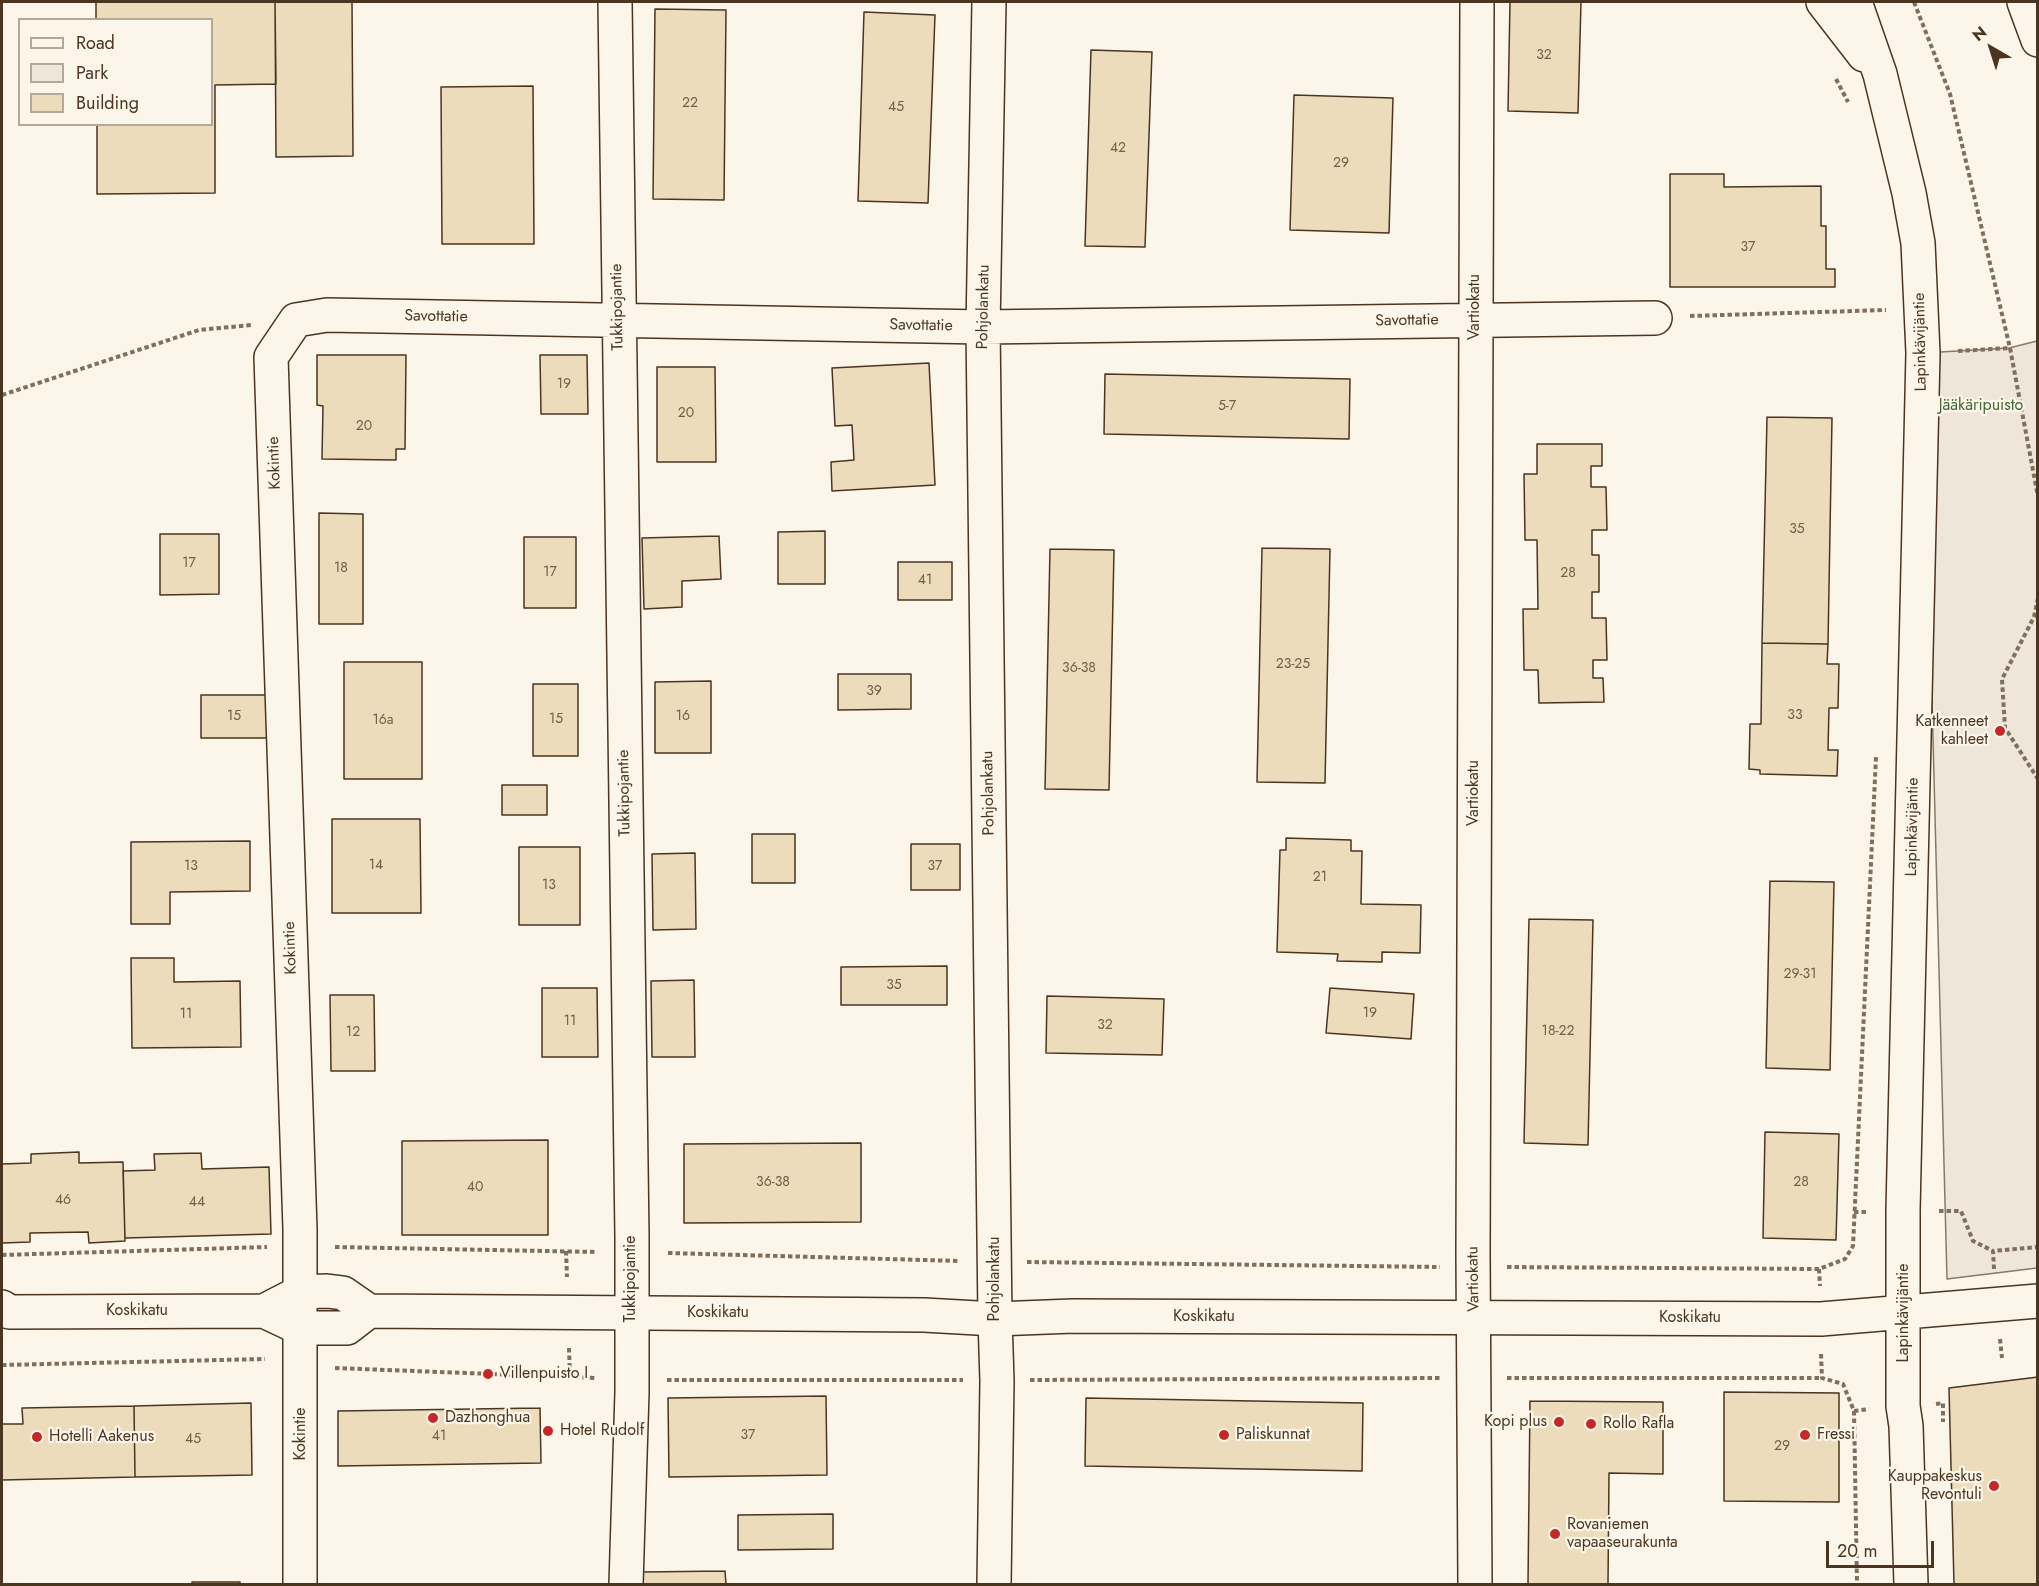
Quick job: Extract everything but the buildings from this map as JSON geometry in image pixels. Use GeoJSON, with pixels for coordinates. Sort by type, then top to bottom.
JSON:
{"type":"FeatureCollection","features":[{"type":"Feature","properties":{"kind":"main road","name":"Tukkipojantie"},"geometry":{"type":"LineString","coordinates":[[615,2],[632,1252],[632,1379],[626,1584]]}},
{"type":"Feature","properties":{"kind":"main road","name":"Pohjolankatu"},"geometry":{"type":"LineString","coordinates":[[989,2],[983,327],[997,1381],[994,1584]]}},
{"type":"Feature","properties":{"kind":"main road","name":"Vartiokatu"},"geometry":{"type":"LineString","coordinates":[[1475,1584],[1473,1267],[1477,2]]}},
{"type":"Feature","properties":{"kind":"main road","name":"Lapinkävijäntie"},"geometry":{"type":"LineString","coordinates":[[1823,2],[1880,74]]}},
{"type":"Feature","properties":{"kind":"main road","name":"Lapinkävijäntie"},"geometry":{"type":"LineString","coordinates":[[1855,2],[1880,74],[1909,193],[1918,243],[1923,353],[1904,1210],[1903,1406],[1906,1426],[1911,1584]]}},
{"type":"Feature","properties":{"kind":"main road"},"geometry":{"type":"LineString","coordinates":[[2024,2],[2037,40]]}},
{"type":"Feature","properties":{"kind":"main road","name":"Savottatie"},"geometry":{"type":"LineString","coordinates":[[296,320],[327,315],[983,327],[1655,318]]}},
{"type":"Feature","properties":{"kind":"main road","name":"Kokintie"},"geometry":{"type":"LineString","coordinates":[[296,320],[271,357],[301,1246],[300,1584]]}},
{"type":"Feature","properties":{"kind":"main road","name":"Koskikatu"},"geometry":{"type":"LineString","coordinates":[[264,1311],[301,1292],[344,1293],[369,1311],[924,1315],[995,1319],[1073,1316],[1821,1319],[2037,1301]]}},
{"type":"Feature","properties":{"kind":"main road","name":"Koskikatu"},"geometry":{"type":"LineString","coordinates":[[4,1312],[264,1311],[300,1328],[347,1328],[369,1311]]}},
{"type":"Feature","properties":{"kind":"path"},"geometry":{"type":"LineString","coordinates":[[1914,2],[1950,94],[2010,348],[2037,497]]}},
{"type":"Feature","properties":{"kind":"path"},"geometry":{"type":"LineString","coordinates":[[1834,76],[1850,108]]}},
{"type":"Feature","properties":{"kind":"path"},"geometry":{"type":"LineString","coordinates":[[1655,318],[1896,310]]}},
{"type":"Feature","properties":{"kind":"path"},"geometry":{"type":"LineString","coordinates":[[2,395],[200,330],[296,320]]}},
{"type":"Feature","properties":{"kind":"path"},"geometry":{"type":"LineString","coordinates":[[2037,598],[2034,617],[2002,680],[2005,728],[2037,780]]}},
{"type":"Feature","properties":{"kind":"path"},"geometry":{"type":"LineString","coordinates":[[2,1255],[301,1246],[995,1261],[1819,1269],[1845,1259],[1853,1246],[1876,747]]}},
{"type":"Feature","properties":{"kind":"path"},"geometry":{"type":"LineString","coordinates":[[2,1365],[267,1359],[347,1370],[676,1380],[1822,1378]]}},
{"type":"Feature","properties":{"kind":"path"},"geometry":{"type":"LineString","coordinates":[[1854,1411],[1857,1584]]}},
{"type":"Feature","properties":{"kind":"green space","name":"Jääkäripuisto"},"geometry":{"type":"Polygon","coordinates":[[[2037,341],[2037,1268],[1947,1279],[1923,353],[2009,348],[2037,341]]]}},
{"type":"Feature","properties":{"kind":"place","name":"Katkenneet kahleet"},"geometry":{"type":"Point","coordinates":[2000,731]}},
{"type":"Feature","properties":{"kind":"place","name":"Villenpuisto I"},"geometry":{"type":"Point","coordinates":[488,1374]}},
{"type":"Feature","properties":{"kind":"place","name":"Dazhonghua"},"geometry":{"type":"Point","coordinates":[433,1418]}},
{"type":"Feature","properties":{"kind":"place","name":"Kopi plus"},"geometry":{"type":"Point","coordinates":[1559,1422]}},
{"type":"Feature","properties":{"kind":"place","name":"Rollo Rafla"},"geometry":{"type":"Point","coordinates":[1591,1424]}},
{"type":"Feature","properties":{"kind":"place","name":"Hotel Rudolf"},"geometry":{"type":"Point","coordinates":[548,1431]}},
{"type":"Feature","properties":{"kind":"place","name":"Paliskunnat"},"geometry":{"type":"Point","coordinates":[1224,1435]}},
{"type":"Feature","properties":{"kind":"place","name":"Fressi"},"geometry":{"type":"Point","coordinates":[1805,1435]}},
{"type":"Feature","properties":{"kind":"place","name":"Hotelli Aakenus"},"geometry":{"type":"Point","coordinates":[37,1437]}},
{"type":"Feature","properties":{"kind":"place","name":"Kauppakeskus Revontuli"},"geometry":{"type":"Point","coordinates":[1994,1486]}},
{"type":"Feature","properties":{"kind":"place","name":"Rovaniemen vapaaseurakunta"},"geometry":{"type":"Point","coordinates":[1555,1534]}}]}
